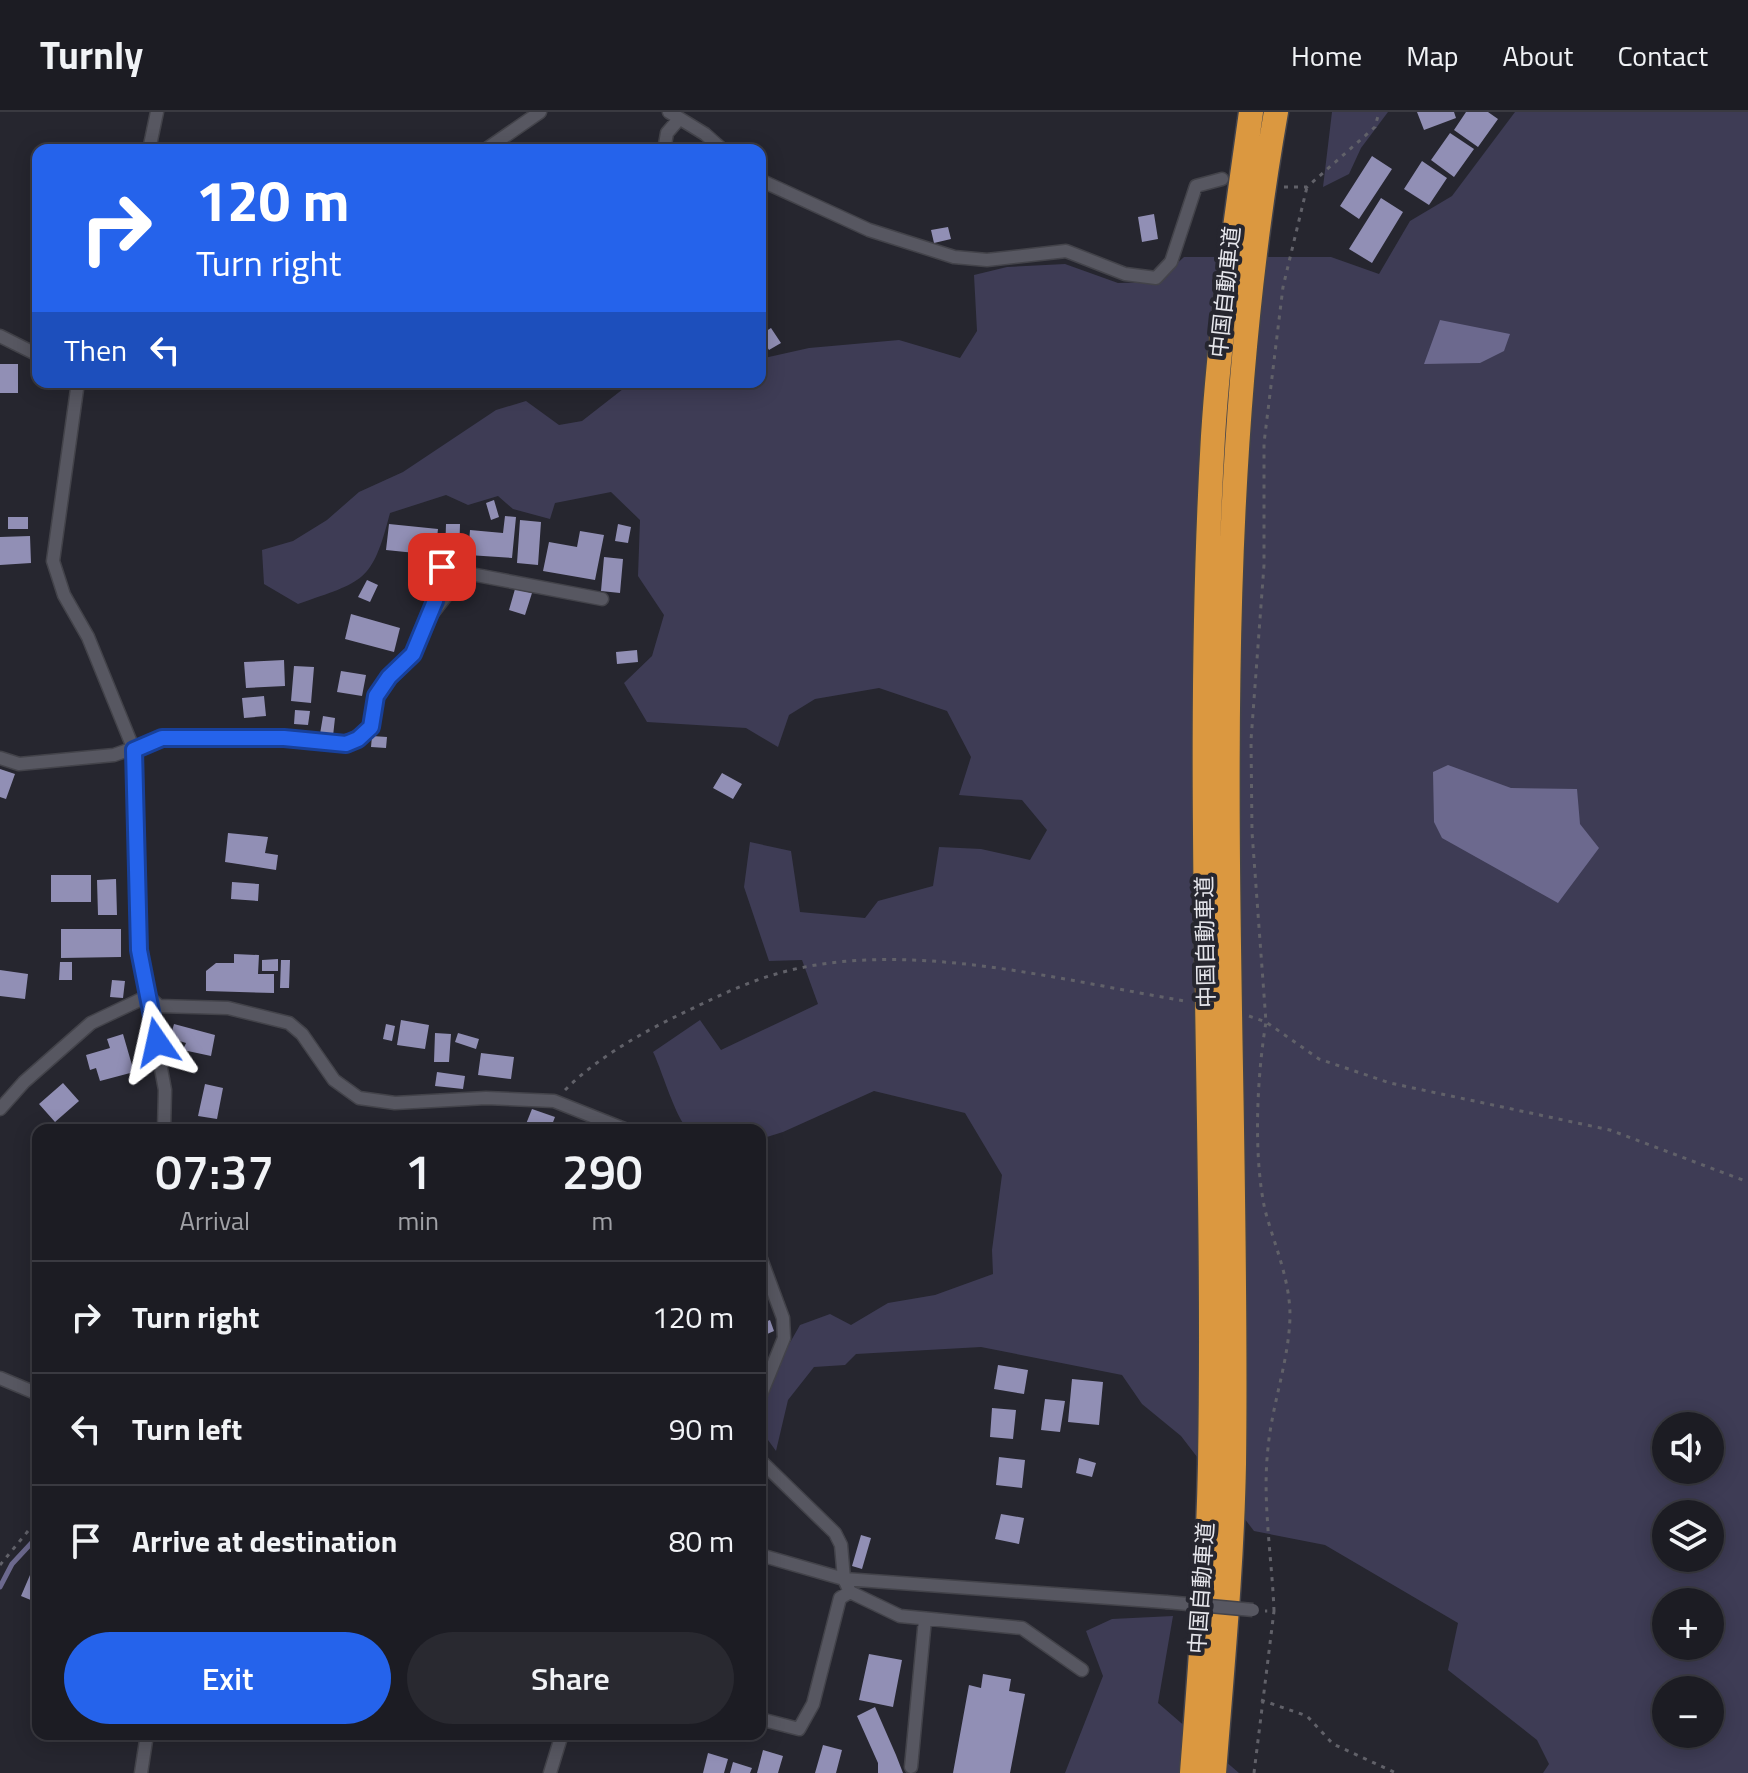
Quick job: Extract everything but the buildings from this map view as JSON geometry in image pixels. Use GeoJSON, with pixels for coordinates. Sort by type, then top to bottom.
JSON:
{"type":"FeatureCollection","features":[{"type":"Feature","properties":{"kind":"highway","name":"中国自動車道"},"geometry":{"type":"LineString","coordinates":[[1192,1773],[1206,1588],[1210,1465],[1203,755],[1213,435],[1224,320],[1251,112]]}},
{"type":"Feature","properties":{"kind":"highway","name":"中国自動車道"},"geometry":{"type":"LineString","coordinates":[[1214,1773],[1234,1467],[1228,761],[1230,586],[1247,307],[1276,112]]}},
{"type":"Feature","properties":{"kind":"street"},"geometry":{"type":"LineString","coordinates":[[150,144],[157,112]]}},
{"type":"Feature","properties":{"kind":"street"},"geometry":{"type":"LineString","coordinates":[[494,144],[540,112]]}},
{"type":"Feature","properties":{"kind":"street"},"geometry":{"type":"LineString","coordinates":[[665,144],[674,115],[716,144]]}},
{"type":"Feature","properties":{"kind":"street"},"geometry":{"type":"LineString","coordinates":[[766,183],[869,230],[954,257],[987,260],[1066,251],[1125,274],[1156,278],[1171,262],[1196,186],[1222,179]]}},
{"type":"Feature","properties":{"kind":"street"},"geometry":{"type":"LineString","coordinates":[[0,336],[32,352]]}},
{"type":"Feature","properties":{"kind":"street"},"geometry":{"type":"LineString","coordinates":[[77,388],[53,561],[64,595],[88,637],[134,750],[139,950],[165,1090],[164,1124]]}},
{"type":"Feature","properties":{"kind":"street"},"geometry":{"type":"LineString","coordinates":[[0,758],[19,764],[36,763],[134,750],[162,738],[284,738],[346,744],[371,727],[376,696],[389,677],[413,654],[427,620],[462,576],[471,574],[602,599]]}},
{"type":"Feature","properties":{"kind":"street"},"geometry":{"type":"LineString","coordinates":[[148,996],[159,1006],[228,1008],[289,1023],[302,1034],[334,1080],[346,1091],[368,1100],[395,1103],[486,1098],[554,1101],[612,1124]]}},
{"type":"Feature","properties":{"kind":"street"},"geometry":{"type":"LineString","coordinates":[[0,1109],[24,1082],[91,1023],[148,996]]}},
{"type":"Feature","properties":{"kind":"street"},"geometry":{"type":"LineString","coordinates":[[766,1272],[783,1318],[784,1338],[766,1382]]}},
{"type":"Feature","properties":{"kind":"street"},"geometry":{"type":"LineString","coordinates":[[0,1378],[32,1391]]}},
{"type":"Feature","properties":{"kind":"street"},"geometry":{"type":"LineString","coordinates":[[766,1466],[835,1533],[841,1545],[844,1579],[850,1592],[900,1616],[1022,1628],[1082,1670]]}},
{"type":"Feature","properties":{"kind":"street"},"geometry":{"type":"LineString","coordinates":[[766,1557],[844,1579],[1253,1610]]}},
{"type":"Feature","properties":{"kind":"street"},"geometry":{"type":"LineString","coordinates":[[766,1721],[799,1729],[813,1704],[840,1598],[850,1592]]}},
{"type":"Feature","properties":{"kind":"street"},"geometry":{"type":"LineString","coordinates":[[911,1767],[925,1619]]}},
{"type":"Feature","properties":{"kind":"street"},"geometry":{"type":"LineString","coordinates":[[141,1773],[146,1740]]}},
{"type":"Feature","properties":{"kind":"street"},"geometry":{"type":"LineString","coordinates":[[550,1773],[560,1740]]}},
{"type":"Feature","properties":{"kind":"lane"},"geometry":{"type":"LineString","coordinates":[[427,620],[441,585],[442,567]]}},
{"type":"Feature","properties":{"kind":"path"},"geometry":{"type":"LineString","coordinates":[[1254,1773],[1274,1611],[1266,1494],[1267,1448],[1290,1315],[1285,1282],[1265,1207],[1260,1158],[1262,1049],[1266,1022],[1252,832],[1251,740],[1264,565],[1264,443],[1283,287],[1307,187],[1375,127],[1379,112]]}},
{"type":"Feature","properties":{"kind":"path"},"geometry":{"type":"LineString","coordinates":[[1276,187],[1307,187]]}},
{"type":"Feature","properties":{"kind":"path"},"geometry":{"type":"LineString","coordinates":[[554,1101],[611,1053],[665,1022],[777,974],[859,961],[931,960],[1185,1001]]}},
{"type":"Feature","properties":{"kind":"path"},"geometry":{"type":"LineString","coordinates":[[1246,1015],[1266,1022],[1319,1059],[1390,1083],[1610,1130],[1748,1182]]}},
{"type":"Feature","properties":{"kind":"path"},"geometry":{"type":"LineString","coordinates":[[0,1565],[32,1526]]}},
{"type":"Feature","properties":{"kind":"path"},"geometry":{"type":"LineString","coordinates":[[1253,1610],[1274,1611]]}},
{"type":"Feature","properties":{"kind":"path"},"geometry":{"type":"LineString","coordinates":[[1261,1700],[1307,1716],[1333,1744],[1396,1773]]}},
{"type":"Feature","properties":{"kind":"shaded area"},"geometry":{"type":"Polygon","coordinates":[[[1332,112],[1388,112],[1361,148],[1349,174],[1323,187],[1332,112]]]}},
{"type":"Feature","properties":{"kind":"shaded area"},"geometry":{"type":"Polygon","coordinates":[[[1515,112],[1748,112],[1748,1773],[1543,1773],[1549,1764],[1537,1740],[1448,1670],[1458,1623],[1325,1545],[1254,1531],[1181,1436],[1142,1404],[1122,1375],[981,1347],[856,1354],[845,1365],[814,1367],[788,1400],[776,1451],[766,1437],[766,1385],[800,1325],[830,1314],[851,1325],[888,1303],[935,1295],[993,1274],[992,1250],[1002,1175],[965,1113],[874,1091],[766,1137],[766,1124],[684,1124],[653,1052],[700,1020],[721,1050],[818,1004],[802,960],[769,961],[744,887],[750,842],[791,851],[800,912],[865,918],[878,901],[933,886],[939,847],[981,849],[1030,860],[1047,830],[1022,800],[959,795],[971,757],[947,711],[879,688],[815,699],[789,715],[778,747],[746,728],[647,722],[624,683],[652,656],[664,615],[638,576],[640,520],[611,492],[555,503],[550,519],[513,509],[498,496],[468,505],[446,495],[390,513],[377,554],[362,576],[351,584],[298,604],[264,584],[262,550],[293,541],[327,520],[359,492],[403,472],[496,410],[526,401],[559,425],[582,421],[624,388],[766,388],[766,358],[809,348],[899,340],[960,358],[977,331],[974,275],[1007,267],[1065,264],[1118,283],[1157,282],[1184,257],[1331,257],[1379,274],[1410,221],[1452,196],[1515,112]]]}},
{"type":"Feature","properties":{"kind":"shaded area"},"geometry":{"type":"Polygon","coordinates":[[[1440,320],[1510,334],[1504,351],[1480,363],[1424,364],[1440,320]]]}},
{"type":"Feature","properties":{"kind":"shaded area"},"geometry":{"type":"Polygon","coordinates":[[[1448,765],[1511,788],[1577,789],[1580,824],[1599,848],[1558,903],[1442,838],[1434,822],[1433,772],[1448,765]]]}},
{"type":"Feature","properties":{"kind":"shaded area"},"geometry":{"type":"Polygon","coordinates":[[[1173,1616],[1158,1703],[1239,1773],[1065,1773],[1103,1676],[1086,1631],[1112,1619],[1173,1616]]]}},
{"type":"Feature","properties":{"kind":"waterway"},"geometry":{"type":"LineString","coordinates":[[0,1587],[12,1564],[32,1542]]}},
{"type":"Feature","properties":{"kind":"route"},"geometry":{"type":"LineString","coordinates":[[157,1042],[139,950],[137,771],[134,750],[162,738],[284,738],[346,744],[358,739],[371,727],[376,696],[389,677],[413,654],[441,585],[442,567]]}}]}
